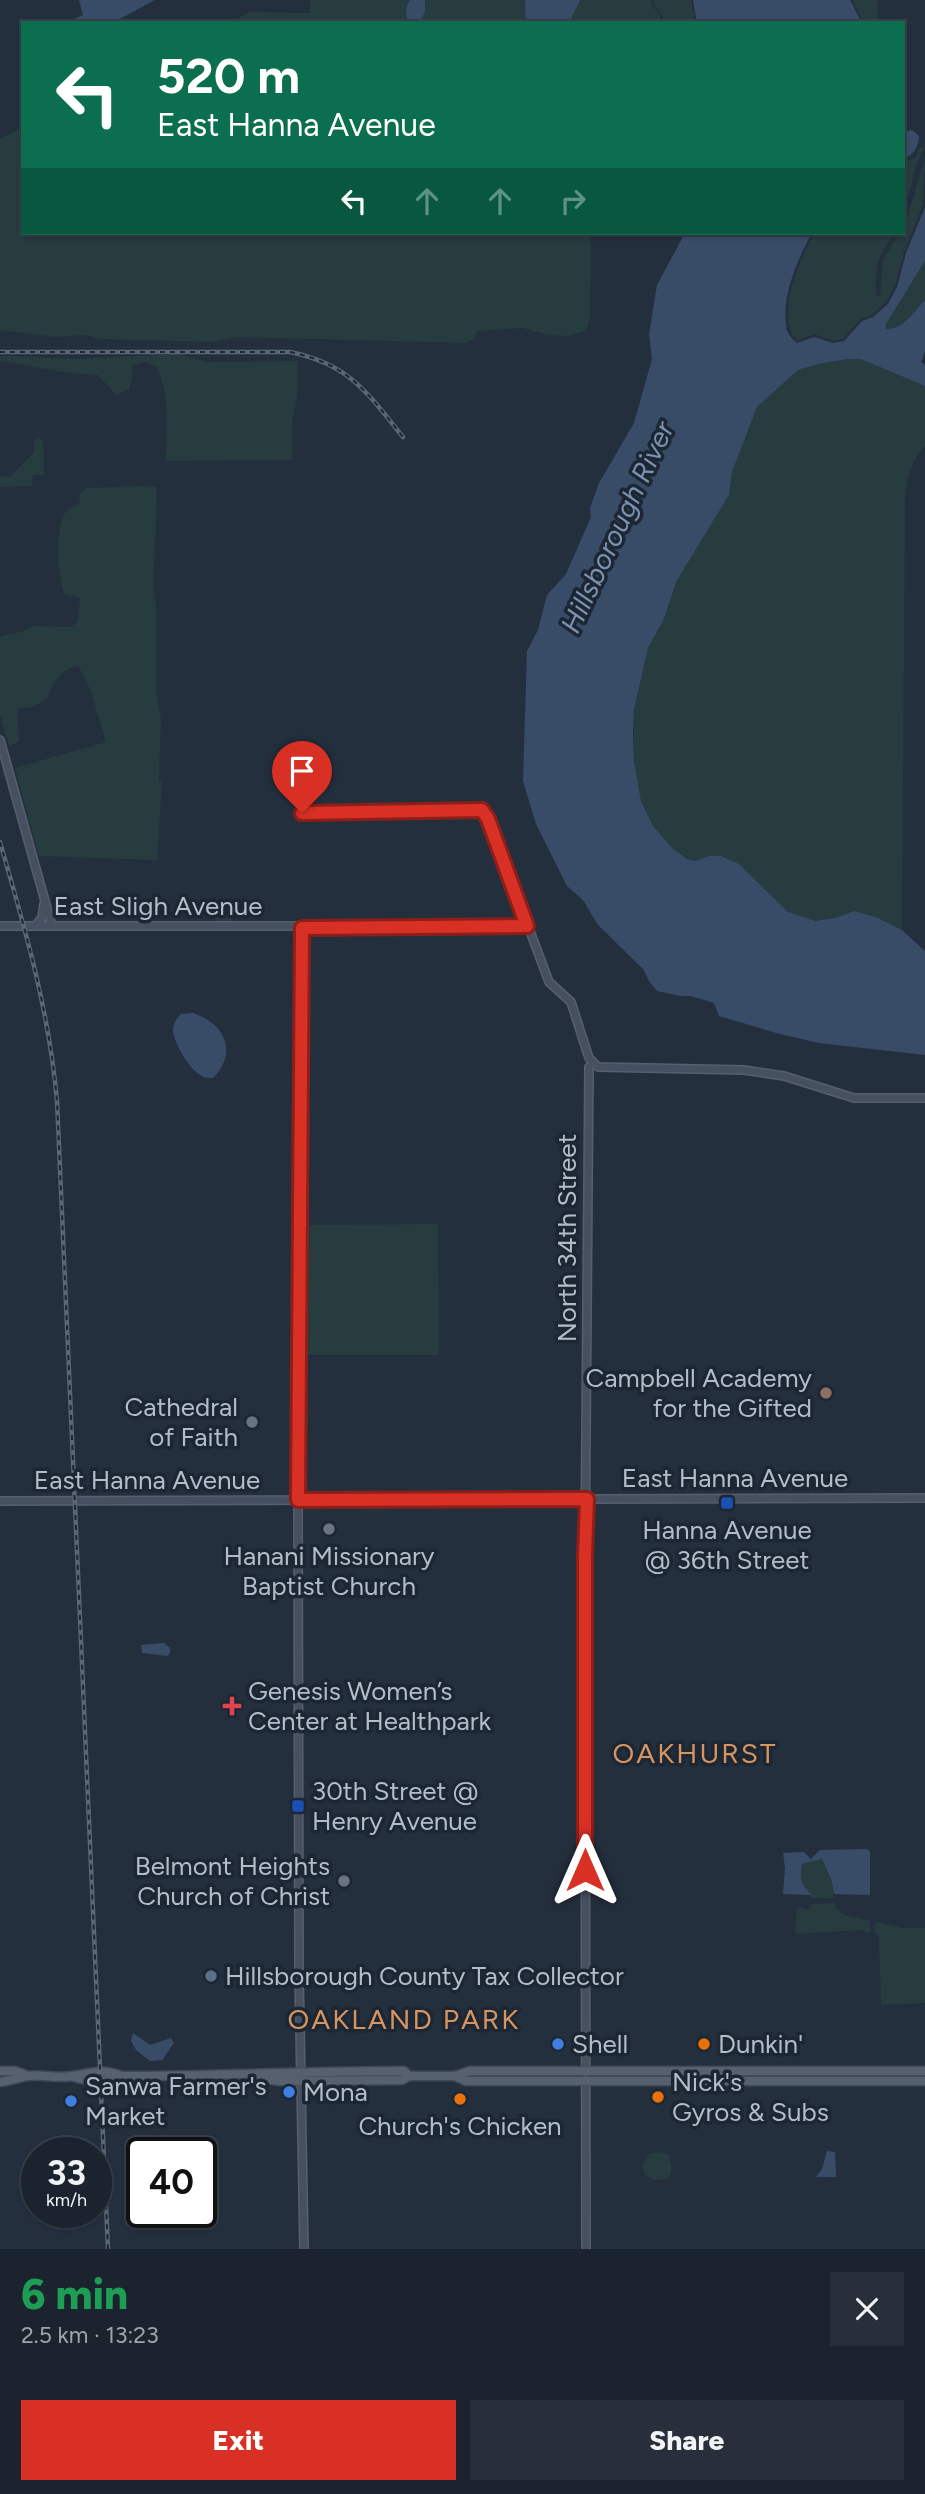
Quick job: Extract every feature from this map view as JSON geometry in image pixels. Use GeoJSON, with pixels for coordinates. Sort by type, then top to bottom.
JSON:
{"type":"FeatureCollection","features":[{"type":"Feature","properties":{"kind":"main road"},"geometry":{"type":"LineString","coordinates":[[850,2081],[872,2070]]}},
{"type":"Feature","properties":{"kind":"main road"},"geometry":{"type":"LineString","coordinates":[[0,2071],[15,2071],[28,2076]]}},
{"type":"Feature","properties":{"kind":"main road"},"geometry":{"type":"LineString","coordinates":[[0,2081],[12,2081],[28,2076],[72,2076],[89,2082],[109,2081],[122,2076],[244,2075],[302,2071],[404,2071],[410,2076]]}},
{"type":"Feature","properties":{"kind":"main road"},"geometry":{"type":"LineString","coordinates":[[244,2075],[279,2081],[302,2081],[402,2080],[410,2076],[455,2076],[470,2071],[925,2071]]}},
{"type":"Feature","properties":{"kind":"main road"},"geometry":{"type":"LineString","coordinates":[[872,2081],[896,2071]]}},
{"type":"Feature","properties":{"kind":"main road"},"geometry":{"type":"LineString","coordinates":[[455,2076],[466,2081],[925,2081]]}},
{"type":"Feature","properties":{"kind":"street"},"geometry":{"type":"LineString","coordinates":[[0,740],[52,926]]}},
{"type":"Feature","properties":{"kind":"street"},"geometry":{"type":"LineString","coordinates":[[302,813],[482,810],[488,819],[549,982],[571,1002],[589,1058],[598,1067],[744,1070],[783,1076],[854,1098],[925,1098]]}},
{"type":"Feature","properties":{"kind":"street"},"geometry":{"type":"LineString","coordinates":[[35,926],[42,918],[45,899]]}},
{"type":"Feature","properties":{"kind":"street","name":"East Sligh Avenue"},"geometry":{"type":"LineString","coordinates":[[0,926],[527,926]]}},
{"type":"Feature","properties":{"kind":"street"},"geometry":{"type":"LineString","coordinates":[[302,928],[298,1500],[304,2249]]}},
{"type":"Feature","properties":{"kind":"street","name":"North 34th Street"},"geometry":{"type":"LineString","coordinates":[[586,2249],[585,1556],[589,1067]]}},
{"type":"Feature","properties":{"kind":"street","name":"East Hanna Avenue"},"geometry":{"type":"LineString","coordinates":[[0,1501],[925,1498]]}},
{"type":"Feature","properties":{"kind":"green space"},"geometry":{"type":"Polygon","coordinates":[[[310,0],[652,0],[652,6],[659,13],[661,21],[233,21],[250,12],[310,13],[310,0]]]}},
{"type":"Feature","properties":{"kind":"green space"},"geometry":{"type":"Polygon","coordinates":[[[654,0],[691,0],[695,21],[664,21],[654,5],[654,0]]]}},
{"type":"Feature","properties":{"kind":"green space"},"geometry":{"type":"Polygon","coordinates":[[[852,0],[877,0],[878,21],[863,21],[852,0]]]}},
{"type":"Feature","properties":{"kind":"green space"},"geometry":{"type":"Polygon","coordinates":[[[21,128],[21,235],[591,235],[590,319],[586,331],[568,336],[548,335],[523,328],[477,331],[474,339],[466,343],[236,337],[213,342],[101,339],[85,335],[55,337],[0,330],[0,139],[21,128]]]}},
{"type":"Feature","properties":{"kind":"green space"},"geometry":{"type":"Polygon","coordinates":[[[925,146],[916,166],[905,208],[905,161],[916,158],[919,148],[925,146]]]}},
{"type":"Feature","properties":{"kind":"green space"},"geometry":{"type":"Polygon","coordinates":[[[925,158],[923,205],[904,252],[895,286],[886,302],[872,315],[861,319],[843,339],[833,341],[814,334],[797,341],[788,317],[789,302],[797,272],[814,235],[893,235],[877,269],[876,296],[880,296],[883,259],[899,235],[905,235],[905,226],[925,158]]]}},
{"type":"Feature","properties":{"kind":"green space"},"geometry":{"type":"Polygon","coordinates":[[[925,261],[925,301],[903,324],[886,329],[886,324],[925,261]]]}},
{"type":"Feature","properties":{"kind":"green space"},"geometry":{"type":"Polygon","coordinates":[[[180,354],[205,362],[298,361],[297,397],[292,424],[292,460],[166,461],[167,412],[164,388],[156,366],[146,362],[132,365],[129,390],[116,395],[98,375],[0,361],[0,355],[74,359],[180,354]]]}},
{"type":"Feature","properties":{"kind":"green space"},"geometry":{"type":"Polygon","coordinates":[[[847,359],[861,359],[925,386],[925,446],[913,463],[905,497],[902,930],[878,918],[855,911],[816,921],[800,916],[788,912],[739,864],[709,856],[695,861],[687,859],[672,848],[653,826],[641,801],[634,761],[634,710],[648,648],[664,619],[676,582],[729,495],[732,472],[757,407],[798,370],[847,359]]]}},
{"type":"Feature","properties":{"kind":"green space"},"geometry":{"type":"Polygon","coordinates":[[[38,437],[43,441],[44,475],[33,475],[32,486],[0,487],[0,476],[10,477],[34,453],[34,441],[38,437]]]}},
{"type":"Feature","properties":{"kind":"green space"},"geometry":{"type":"Polygon","coordinates":[[[156,487],[157,492],[153,588],[156,607],[156,694],[161,719],[159,780],[162,782],[157,860],[39,856],[15,768],[106,742],[90,689],[78,665],[66,670],[58,678],[47,699],[32,707],[17,709],[19,742],[9,746],[0,715],[0,636],[34,626],[71,627],[78,621],[80,598],[64,594],[60,575],[58,550],[63,516],[68,509],[79,504],[80,494],[87,488],[156,487]]]}},
{"type":"Feature","properties":{"kind":"green space"},"geometry":{"type":"Polygon","coordinates":[[[215,909],[233,910],[233,921],[215,921],[215,909]]]}},
{"type":"Feature","properties":{"kind":"green space"},"geometry":{"type":"Polygon","coordinates":[[[438,1224],[439,1355],[304,1355],[304,1225],[438,1224]]]}},
{"type":"Feature","properties":{"kind":"green space"},"geometry":{"type":"Polygon","coordinates":[[[822,1859],[831,1879],[834,1898],[811,1898],[799,1877],[802,1864],[822,1859]]]}},
{"type":"Feature","properties":{"kind":"green space"},"geometry":{"type":"Polygon","coordinates":[[[835,1903],[836,1909],[844,1915],[870,1921],[870,1933],[861,1930],[795,1934],[797,1907],[810,1910],[811,1904],[835,1903]]]}},
{"type":"Feature","properties":{"kind":"green space"},"geometry":{"type":"Polygon","coordinates":[[[875,1922],[903,1928],[925,1928],[925,2003],[881,2005],[879,1936],[875,1934],[875,1922]]]}},
{"type":"Feature","properties":{"kind":"green space"},"geometry":{"type":"Polygon","coordinates":[[[649,2154],[668,2154],[672,2168],[669,2178],[655,2180],[645,2175],[642,2165],[649,2154]]]}},
{"type":"Feature","properties":{"kind":"water"},"geometry":{"type":"Polygon","coordinates":[[[79,0],[155,0],[116,21],[70,21],[83,15],[79,0]]]}},
{"type":"Feature","properties":{"kind":"water"},"geometry":{"type":"Polygon","coordinates":[[[410,0],[425,0],[425,12],[420,21],[408,21],[406,8],[410,0]]]}},
{"type":"Feature","properties":{"kind":"water"},"geometry":{"type":"Polygon","coordinates":[[[525,0],[580,0],[570,21],[526,21],[525,0]]]}},
{"type":"Feature","properties":{"kind":"water"},"geometry":{"type":"Polygon","coordinates":[[[693,0],[850,0],[861,21],[697,21],[693,0]]]}},
{"type":"Feature","properties":{"kind":"water"},"geometry":{"type":"Polygon","coordinates":[[[912,130],[919,136],[915,150],[905,158],[905,132],[912,130]]]}},
{"type":"Feature","properties":{"kind":"water","name":"Hillsborough River"},"geometry":{"type":"Polygon","coordinates":[[[925,207],[925,261],[886,324],[886,329],[898,327],[925,300],[925,351],[921,362],[925,365],[925,386],[861,359],[847,359],[798,370],[757,407],[732,472],[729,495],[676,582],[664,619],[648,648],[634,710],[633,733],[634,761],[641,801],[653,826],[672,848],[687,859],[695,861],[709,856],[721,856],[739,864],[788,912],[816,921],[855,911],[878,918],[902,930],[925,951],[925,1055],[819,1043],[780,1034],[719,1016],[714,1003],[691,996],[657,991],[643,969],[598,925],[583,900],[567,886],[536,824],[523,781],[527,651],[538,630],[547,595],[566,574],[591,517],[590,508],[599,483],[634,423],[652,359],[649,334],[657,285],[684,235],[811,235],[801,254],[786,301],[786,327],[797,343],[814,337],[833,343],[844,341],[862,321],[873,317],[888,304],[897,287],[906,253],[925,207]]]}},
{"type":"Feature","properties":{"kind":"water"},"geometry":{"type":"Polygon","coordinates":[[[193,1013],[213,1024],[224,1040],[225,1058],[213,1078],[203,1077],[192,1068],[173,1034],[176,1020],[181,1014],[193,1013]]]}},
{"type":"Feature","properties":{"kind":"water"},"geometry":{"type":"Polygon","coordinates":[[[164,1643],[170,1648],[167,1656],[142,1653],[141,1645],[164,1643]]]}},
{"type":"Feature","properties":{"kind":"water"},"geometry":{"type":"Polygon","coordinates":[[[867,1849],[870,1852],[870,1895],[834,1894],[822,1859],[802,1864],[802,1881],[812,1895],[783,1894],[783,1853],[804,1852],[811,1859],[820,1850],[867,1849]]]}},
{"type":"Feature","properties":{"kind":"water"},"geometry":{"type":"Polygon","coordinates":[[[133,2033],[150,2045],[171,2038],[174,2043],[162,2060],[150,2061],[136,2050],[131,2041],[133,2033]]]}},
{"type":"Feature","properties":{"kind":"water"},"geometry":{"type":"Polygon","coordinates":[[[827,2151],[835,2152],[836,2177],[816,2177],[822,2169],[827,2151]]]}},
{"type":"Feature","properties":{"kind":"railway"},"geometry":{"type":"LineString","coordinates":[[0,352],[290,352],[310,357],[342,372],[367,393],[403,437]]}},
{"type":"Feature","properties":{"kind":"railway"},"geometry":{"type":"LineString","coordinates":[[0,842],[42,1002],[57,1101],[108,2249]]}},
{"type":"Feature","properties":{"kind":"place","name":"Campbell Academy for the Gifted"},"geometry":{"type":"Point","coordinates":[826,1393]}},
{"type":"Feature","properties":{"kind":"place","name":"Cathedral of Faith"},"geometry":{"type":"Point","coordinates":[252,1422]}},
{"type":"Feature","properties":{"kind":"place","name":"Hanna Avenue @ 36th Street"},"geometry":{"type":"Point","coordinates":[727,1503]}},
{"type":"Feature","properties":{"kind":"place","name":"Hanani Missionary Baptist Church"},"geometry":{"type":"Point","coordinates":[329,1529]}},
{"type":"Feature","properties":{"kind":"place","name":"Genesis Women’s Center at Healthpark"},"geometry":{"type":"Point","coordinates":[232,1706]}},
{"type":"Feature","properties":{"kind":"place","name":"30th Street @ Henry Avenue"},"geometry":{"type":"Point","coordinates":[298,1806]}},
{"type":"Feature","properties":{"kind":"place","name":"Belmont Heights Church of Christ"},"geometry":{"type":"Point","coordinates":[344,1881]}},
{"type":"Feature","properties":{"kind":"place","name":"Hillsborough County Tax Collector"},"geometry":{"type":"Point","coordinates":[211,1976]}},
{"type":"Feature","properties":{"kind":"place","name":"Shell"},"geometry":{"type":"Point","coordinates":[558,2044]}},
{"type":"Feature","properties":{"kind":"place","name":"Dunkin'"},"geometry":{"type":"Point","coordinates":[704,2044]}},
{"type":"Feature","properties":{"kind":"place","name":"Mona"},"geometry":{"type":"Point","coordinates":[289,2092]}},
{"type":"Feature","properties":{"kind":"place","name":"Nick's Gyros & Subs"},"geometry":{"type":"Point","coordinates":[658,2097]}},
{"type":"Feature","properties":{"kind":"place","name":"Church's Chicken"},"geometry":{"type":"Point","coordinates":[460,2099]}},
{"type":"Feature","properties":{"kind":"place","name":"Sanwa Farmer's Market"},"geometry":{"type":"Point","coordinates":[71,2101]}},
{"type":"Feature","properties":{"kind":"district","name":"OAKHURST"},"geometry":{"type":"Point","coordinates":[695,1753]}},
{"type":"Feature","properties":{"kind":"district","name":"OAKLAND PARK"},"geometry":{"type":"Point","coordinates":[404,2019]}},
{"type":"Feature","properties":{"kind":"route"},"geometry":{"type":"LineString","coordinates":[[302,813],[482,810],[488,819],[527,926],[302,928],[298,1500],[587,1499],[585,1870]]}}]}
